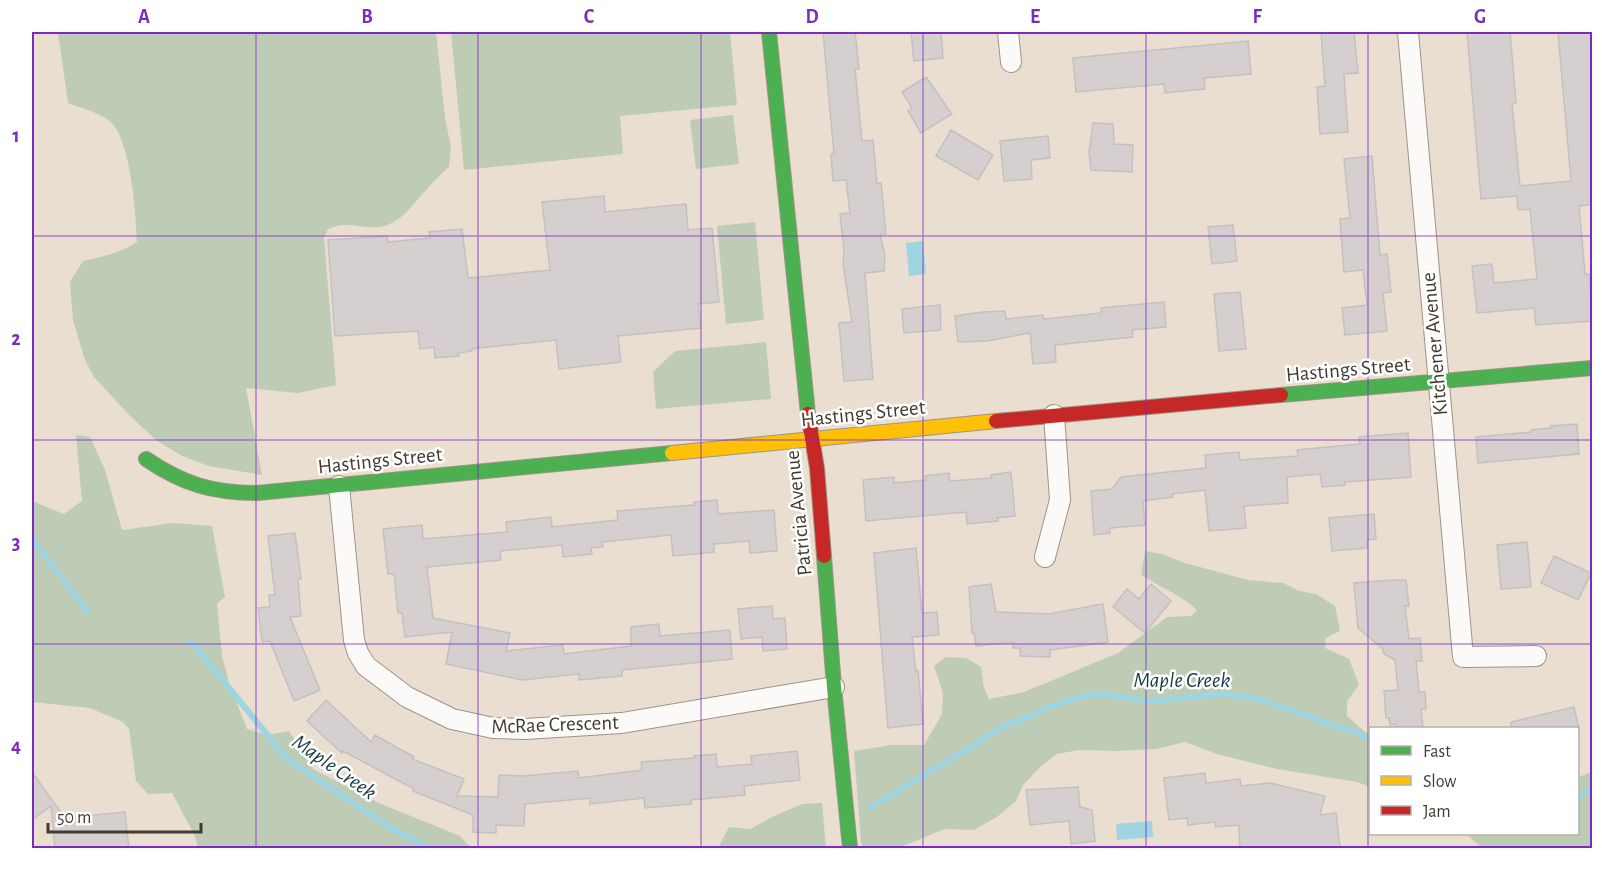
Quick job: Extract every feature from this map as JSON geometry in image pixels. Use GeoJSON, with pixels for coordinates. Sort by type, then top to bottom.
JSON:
{"type":"FeatureCollection","features":[{"type":"Feature","properties":{"kind":"street","name":"Patricia Avenue"},"geometry":{"type":"LineString","coordinates":[[769,32],[806,404],[817,468],[834,687],[850,849]]}},
{"type":"Feature","properties":{"kind":"street"},"geometry":{"type":"LineString","coordinates":[[1008,32],[1011,62]]}},
{"type":"Feature","properties":{"kind":"street","name":"Kitchener Avenue"},"geometry":{"type":"LineString","coordinates":[[1408,32],[1463,657],[1536,656]]}},
{"type":"Feature","properties":{"kind":"street","name":"Hastings Street"},"geometry":{"type":"LineString","coordinates":[[146,459],[182,481],[208,489],[235,492],[339,486],[642,454],[812,440],[1054,415],[1593,368]]}},
{"type":"Feature","properties":{"kind":"street"},"geometry":{"type":"LineString","coordinates":[[1045,558],[1060,500],[1054,415]]}},
{"type":"Feature","properties":{"kind":"street","name":"McRae Crescent"},"geometry":{"type":"LineString","coordinates":[[339,486],[354,640],[358,653],[366,666],[400,691],[431,710],[452,719],[493,728],[525,729],[622,723],[834,687]]}},
{"type":"Feature","properties":{"kind":"green space"},"geometry":{"type":"Polygon","coordinates":[[[58,32],[436,32],[445,118],[451,147],[449,167],[406,213],[394,222],[379,227],[342,225],[328,229],[324,238],[336,385],[298,393],[246,388],[262,475],[209,466],[182,456],[156,440],[94,377],[85,360],[73,320],[70,282],[83,261],[117,252],[137,242],[135,214],[128,161],[118,132],[107,119],[68,103],[58,32]]]}},
{"type":"Feature","properties":{"kind":"green space"},"geometry":{"type":"Polygon","coordinates":[[[451,32],[730,32],[737,105],[620,116],[623,154],[464,170],[451,32]]]}},
{"type":"Feature","properties":{"kind":"green space"},"geometry":{"type":"Polygon","coordinates":[[[733,115],[739,164],[696,169],[690,120],[733,115]]]}},
{"type":"Feature","properties":{"kind":"green space"},"geometry":{"type":"Polygon","coordinates":[[[755,222],[764,320],[726,324],[717,226],[755,222]]]}},
{"type":"Feature","properties":{"kind":"green space"},"geometry":{"type":"Polygon","coordinates":[[[766,342],[771,399],[656,409],[653,372],[675,351],[766,342]]]}},
{"type":"Feature","properties":{"kind":"green space"},"geometry":{"type":"Polygon","coordinates":[[[76,435],[90,437],[105,470],[122,530],[173,523],[212,526],[225,597],[217,604],[222,656],[230,686],[247,729],[268,735],[289,731],[313,769],[379,803],[460,836],[471,848],[198,848],[195,836],[172,793],[148,794],[136,781],[129,729],[123,722],[90,708],[32,702],[32,501],[64,514],[82,501],[76,435]]]}},
{"type":"Feature","properties":{"kind":"green space"},"geometry":{"type":"Polygon","coordinates":[[[1145,551],[1248,580],[1283,583],[1299,591],[1316,594],[1335,606],[1340,631],[1326,638],[1325,648],[1349,659],[1359,685],[1347,701],[1347,716],[1369,734],[1369,787],[1357,782],[1277,769],[1217,754],[1185,742],[1157,749],[1079,750],[1057,754],[1041,766],[1023,785],[1016,801],[997,817],[974,830],[945,829],[898,848],[863,848],[854,751],[892,745],[924,745],[942,714],[943,693],[934,666],[946,657],[966,658],[981,667],[984,688],[989,699],[1024,692],[1118,653],[1167,617],[1191,616],[1197,610],[1177,595],[1141,575],[1145,551]]]}},
{"type":"Feature","properties":{"kind":"green space"},"geometry":{"type":"Polygon","coordinates":[[[1592,772],[1592,848],[1482,848],[1467,835],[1579,835],[1579,777],[1592,772]]]}},
{"type":"Feature","properties":{"kind":"green space"},"geometry":{"type":"Polygon","coordinates":[[[822,803],[826,848],[718,848],[729,827],[750,829],[802,804],[822,803]]]}},
{"type":"Feature","properties":{"kind":"water"},"geometry":{"type":"Polygon","coordinates":[[[923,241],[926,274],[909,276],[906,243],[923,241]]]}},
{"type":"Feature","properties":{"kind":"water"},"geometry":{"type":"Polygon","coordinates":[[[1152,821],[1153,837],[1117,840],[1116,824],[1152,821]]]}},
{"type":"Feature","properties":{"kind":"building"},"geometry":{"type":"Polygon","coordinates":[[[823,32],[855,32],[859,69],[855,69],[862,141],[873,140],[877,184],[881,183],[886,234],[880,234],[885,256],[884,271],[865,273],[873,379],[844,381],[839,323],[852,322],[843,264],[844,250],[840,214],[850,213],[846,180],[833,181],[831,154],[834,154],[823,32]]]}},
{"type":"Feature","properties":{"kind":"building"},"geometry":{"type":"Polygon","coordinates":[[[911,32],[941,32],[943,58],[914,61],[911,32]]]}},
{"type":"Feature","properties":{"kind":"building"},"geometry":{"type":"Polygon","coordinates":[[[1321,32],[1354,32],[1358,73],[1344,74],[1348,132],[1320,134],[1317,87],[1325,86],[1321,32]]]}},
{"type":"Feature","properties":{"kind":"building"},"geometry":{"type":"Polygon","coordinates":[[[1467,32],[1510,32],[1516,103],[1512,104],[1520,186],[1571,181],[1558,32],[1593,32],[1593,204],[1579,206],[1585,274],[1589,274],[1593,321],[1536,325],[1534,308],[1477,313],[1472,266],[1492,264],[1494,283],[1537,279],[1530,209],[1518,210],[1517,196],[1481,199],[1467,32]]]}},
{"type":"Feature","properties":{"kind":"building"},"geometry":{"type":"Polygon","coordinates":[[[1248,41],[1251,74],[1204,78],[1205,89],[1165,93],[1164,84],[1076,92],[1073,58],[1248,41]]]}},
{"type":"Feature","properties":{"kind":"building"},"geometry":{"type":"Polygon","coordinates":[[[926,77],[952,114],[921,133],[908,111],[912,108],[902,92],[926,77]]]}},
{"type":"Feature","properties":{"kind":"building"},"geometry":{"type":"Polygon","coordinates":[[[1093,123],[1113,124],[1114,144],[1133,145],[1132,172],[1091,170],[1089,153],[1093,123]]]}},
{"type":"Feature","properties":{"kind":"building"},"geometry":{"type":"Polygon","coordinates":[[[951,130],[993,155],[978,180],[936,156],[951,130]]]}},
{"type":"Feature","properties":{"kind":"building"},"geometry":{"type":"Polygon","coordinates":[[[1048,136],[1050,158],[1031,160],[1032,179],[1004,181],[1000,141],[1048,136]]]}},
{"type":"Feature","properties":{"kind":"building"},"geometry":{"type":"Polygon","coordinates":[[[1372,156],[1380,255],[1387,254],[1391,292],[1383,293],[1387,331],[1345,335],[1342,308],[1367,305],[1363,270],[1344,272],[1340,219],[1350,218],[1344,159],[1372,156]]]}},
{"type":"Feature","properties":{"kind":"building"},"geometry":{"type":"Polygon","coordinates":[[[604,196],[605,212],[686,204],[688,230],[712,228],[719,302],[698,304],[701,328],[618,336],[621,362],[559,369],[556,340],[471,349],[472,351],[458,353],[459,356],[435,358],[434,347],[420,349],[418,331],[335,336],[328,240],[387,236],[388,242],[430,238],[429,232],[462,229],[468,278],[550,270],[542,202],[604,196]]]}},
{"type":"Feature","properties":{"kind":"building"},"geometry":{"type":"Polygon","coordinates":[[[1233,225],[1237,261],[1212,264],[1208,227],[1233,225]]]}},
{"type":"Feature","properties":{"kind":"building"},"geometry":{"type":"Polygon","coordinates":[[[1240,292],[1246,349],[1219,351],[1214,294],[1240,292]]]}},
{"type":"Feature","properties":{"kind":"building"},"geometry":{"type":"Polygon","coordinates":[[[1164,302],[1166,327],[1132,330],[1133,337],[1055,345],[1056,362],[1033,364],[1030,333],[987,341],[958,342],[955,316],[1005,311],[1006,319],[1043,315],[1044,319],[1101,313],[1101,308],[1164,302]]]}},
{"type":"Feature","properties":{"kind":"building"},"geometry":{"type":"Polygon","coordinates":[[[940,305],[941,330],[904,333],[902,309],[940,305]]]}},
{"type":"Feature","properties":{"kind":"building"},"geometry":{"type":"Polygon","coordinates":[[[1577,424],[1579,454],[1478,463],[1476,437],[1531,432],[1531,430],[1551,428],[1551,426],[1577,424]]]}},
{"type":"Feature","properties":{"kind":"building"},"geometry":{"type":"Polygon","coordinates":[[[1408,433],[1411,477],[1345,482],[1345,485],[1322,487],[1320,474],[1287,477],[1288,503],[1244,506],[1246,528],[1209,531],[1205,490],[1173,494],[1173,497],[1143,501],[1145,525],[1110,528],[1110,533],[1094,535],[1091,491],[1112,489],[1121,477],[1206,468],[1205,455],[1239,452],[1240,460],[1298,456],[1297,450],[1360,444],[1359,437],[1408,433]]]}},
{"type":"Feature","properties":{"kind":"building"},"geometry":{"type":"Polygon","coordinates":[[[1011,472],[1015,516],[997,518],[998,521],[967,524],[966,512],[866,521],[863,480],[894,477],[894,483],[926,480],[925,476],[949,473],[950,481],[991,478],[991,475],[1011,472]]]}},
{"type":"Feature","properties":{"kind":"building"},"geometry":{"type":"Polygon","coordinates":[[[717,500],[718,514],[774,510],[777,551],[750,553],[749,541],[714,544],[714,552],[673,556],[671,535],[602,542],[603,547],[591,548],[592,554],[563,557],[562,545],[500,551],[501,560],[427,567],[433,618],[510,633],[506,651],[563,645],[564,654],[631,646],[631,627],[659,624],[660,636],[730,630],[732,659],[622,670],[622,676],[579,680],[579,674],[522,680],[446,664],[452,632],[405,637],[402,613],[398,613],[394,574],[388,574],[383,529],[422,525],[423,539],[507,532],[506,522],[551,517],[552,527],[618,520],[617,511],[694,505],[694,502],[717,500]]]}},
{"type":"Feature","properties":{"kind":"building"},"geometry":{"type":"Polygon","coordinates":[[[1374,514],[1376,539],[1367,540],[1367,548],[1332,551],[1329,518],[1374,514]]]}},
{"type":"Feature","properties":{"kind":"building"},"geometry":{"type":"Polygon","coordinates":[[[295,533],[301,579],[298,579],[301,616],[290,617],[320,690],[294,701],[270,641],[262,642],[258,608],[270,607],[269,595],[275,595],[268,536],[295,533]]]}},
{"type":"Feature","properties":{"kind":"building"},"geometry":{"type":"Polygon","coordinates":[[[1527,542],[1531,587],[1501,589],[1497,545],[1527,542]]]}},
{"type":"Feature","properties":{"kind":"building"},"geometry":{"type":"Polygon","coordinates":[[[916,548],[922,613],[937,612],[939,635],[912,637],[923,724],[888,728],[874,553],[916,548]]]}},
{"type":"Feature","properties":{"kind":"building"},"geometry":{"type":"Polygon","coordinates":[[[1554,556],[1591,573],[1578,600],[1541,583],[1554,556]]]}},
{"type":"Feature","properties":{"kind":"building"},"geometry":{"type":"Polygon","coordinates":[[[1406,580],[1409,606],[1405,606],[1409,639],[1420,638],[1422,661],[1416,661],[1419,692],[1425,692],[1426,709],[1421,709],[1423,727],[1396,727],[1396,724],[1390,725],[1389,718],[1386,718],[1384,691],[1398,690],[1395,660],[1383,653],[1383,649],[1358,628],[1354,583],[1406,580]]]}},
{"type":"Feature","properties":{"kind":"building"},"geometry":{"type":"Polygon","coordinates":[[[991,584],[996,612],[1049,614],[1103,604],[1108,642],[1050,650],[1050,657],[1020,656],[1020,648],[1013,648],[1013,642],[976,646],[974,633],[972,633],[969,587],[991,584]]]}},
{"type":"Feature","properties":{"kind":"building"},"geometry":{"type":"Polygon","coordinates":[[[1151,584],[1171,601],[1145,633],[1113,607],[1127,589],[1139,599],[1151,584]]]}},
{"type":"Feature","properties":{"kind":"building"},"geometry":{"type":"Polygon","coordinates":[[[772,606],[773,619],[785,618],[787,649],[763,651],[762,637],[741,639],[738,609],[772,606]]]}},
{"type":"Feature","properties":{"kind":"building"},"geometry":{"type":"Polygon","coordinates":[[[326,700],[371,742],[375,735],[414,757],[412,759],[464,779],[457,796],[498,797],[499,775],[523,776],[578,771],[579,778],[642,770],[641,762],[716,754],[717,767],[752,764],[751,756],[797,751],[800,780],[744,786],[745,795],[691,800],[691,804],[645,808],[644,798],[590,804],[590,798],[525,804],[524,826],[496,825],[496,833],[473,832],[473,815],[413,791],[414,789],[343,751],[342,753],[307,721],[326,700]]]}},
{"type":"Feature","properties":{"kind":"building"},"geometry":{"type":"Polygon","coordinates":[[[1574,707],[1579,727],[1512,727],[1511,722],[1574,707]]]}},
{"type":"Feature","properties":{"kind":"building"},"geometry":{"type":"Polygon","coordinates":[[[32,772],[65,818],[125,812],[129,849],[55,849],[51,806],[32,820],[32,772]]]}},
{"type":"Feature","properties":{"kind":"building"},"geometry":{"type":"Polygon","coordinates":[[[1205,773],[1206,783],[1240,779],[1241,786],[1270,783],[1325,796],[1320,815],[1336,813],[1340,847],[1335,849],[1240,849],[1239,825],[1216,827],[1215,822],[1188,825],[1187,818],[1169,820],[1164,778],[1205,773]]]}},
{"type":"Feature","properties":{"kind":"building"},"geometry":{"type":"Polygon","coordinates":[[[1078,787],[1080,807],[1092,810],[1095,841],[1071,844],[1069,821],[1030,825],[1026,790],[1078,787]]]}},
{"type":"Feature","properties":{"kind":"waterway","name":"Maple Creek"},"geometry":{"type":"LineString","coordinates":[[32,539],[87,611]]}},
{"type":"Feature","properties":{"kind":"waterway","name":"Maple Creek"},"geometry":{"type":"LineString","coordinates":[[191,641],[287,759],[388,826],[428,848]]}},
{"type":"Feature","properties":{"kind":"waterway","name":"Maple Creek"},"geometry":{"type":"LineString","coordinates":[[871,807],[1006,724],[1020,721],[1051,706],[1083,696],[1102,694],[1150,701],[1219,694],[1255,698],[1369,739]]}},
{"type":"Feature","properties":{"kind":"waterway","name":"Maple Creek"},"geometry":{"type":"LineString","coordinates":[[1579,796],[1592,789]]}},
{"type":"Feature","properties":{"kind":"traffic: fast"},"geometry":{"type":"LineString","coordinates":[[769,32],[808,414]]}},
{"type":"Feature","properties":{"kind":"traffic: fast"},"geometry":{"type":"LineString","coordinates":[[1281,395],[1592,368]]}},
{"type":"Feature","properties":{"kind":"traffic: fast"},"geometry":{"type":"LineString","coordinates":[[146,459],[173,475],[198,485],[226,491],[257,493],[672,453]]}},
{"type":"Feature","properties":{"kind":"traffic: fast"},"geometry":{"type":"LineString","coordinates":[[824,556],[850,848]]}},
{"type":"Feature","properties":{"kind":"traffic: slow"},"geometry":{"type":"LineString","coordinates":[[672,453],[996,421]]}},
{"type":"Feature","properties":{"kind":"traffic: jam"},"geometry":{"type":"LineString","coordinates":[[996,421],[1281,395]]}},
{"type":"Feature","properties":{"kind":"traffic: jam"},"geometry":{"type":"LineString","coordinates":[[808,414],[817,468],[824,556]]}}]}
